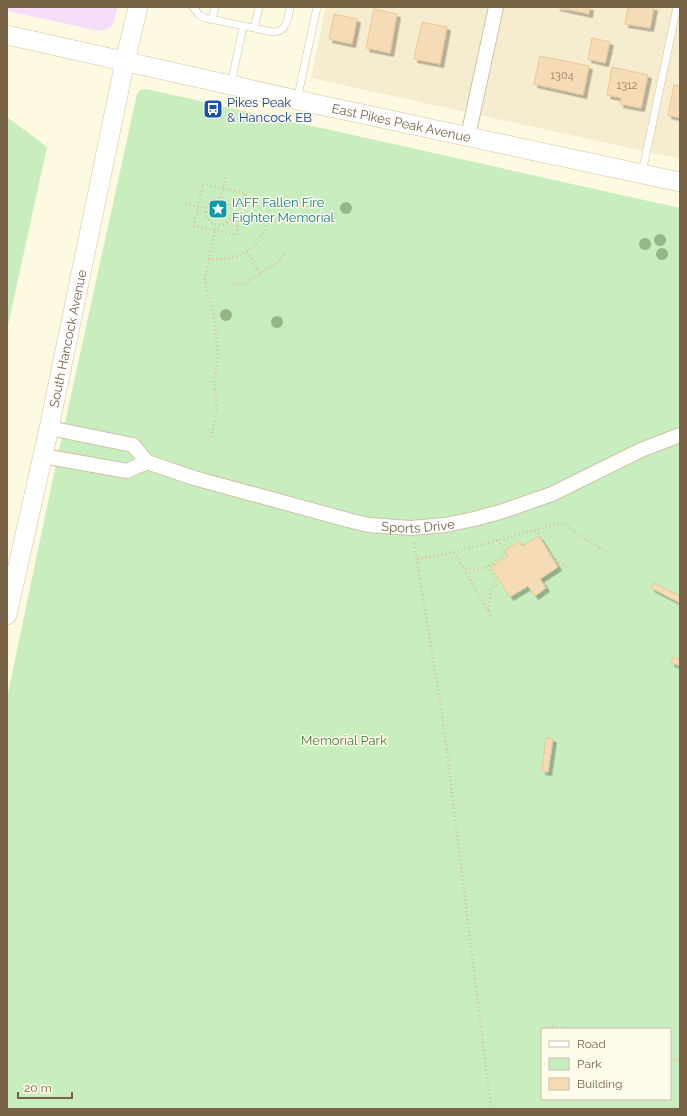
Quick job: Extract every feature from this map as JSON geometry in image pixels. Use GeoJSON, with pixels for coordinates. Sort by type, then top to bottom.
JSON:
{"type":"FeatureCollection","features":[{"type":"Feature","properties":{"kind":"main road","name":"South Hancock Avenue"},"geometry":{"type":"LineString","coordinates":[[7,615],[43,456],[125,61],[138,7]]}},
{"type":"Feature","properties":{"kind":"main road","name":"East Pikes Peak Avenue"},"geometry":{"type":"LineString","coordinates":[[7,35],[297,100],[680,182]]}},
{"type":"Feature","properties":{"kind":"street"},"geometry":{"type":"LineString","coordinates":[[468,136],[496,7]]}},
{"type":"Feature","properties":{"kind":"street"},"geometry":{"type":"LineString","coordinates":[[43,456],[127,471],[147,462],[133,444],[49,428]]}},
{"type":"Feature","properties":{"kind":"street","name":"Sports Drive"},"geometry":{"type":"LineString","coordinates":[[147,462],[194,478],[348,520],[370,525],[411,528],[445,525],[500,512],[552,494],[641,450],[680,434]]}},
{"type":"Feature","properties":{"kind":"lane"},"geometry":{"type":"LineString","coordinates":[[193,7],[199,15],[212,20],[277,32],[287,24],[290,7]]}},
{"type":"Feature","properties":{"kind":"lane"},"geometry":{"type":"LineString","coordinates":[[212,20],[215,7]]}},
{"type":"Feature","properties":{"kind":"lane"},"geometry":{"type":"LineString","coordinates":[[254,28],[259,7]]}},
{"type":"Feature","properties":{"kind":"lane"},"geometry":{"type":"LineString","coordinates":[[297,100],[317,7]]}},
{"type":"Feature","properties":{"kind":"lane"},"geometry":{"type":"LineString","coordinates":[[642,174],[677,7]]}},
{"type":"Feature","properties":{"kind":"lane"},"geometry":{"type":"LineString","coordinates":[[231,85],[243,26]]}},
{"type":"Feature","properties":{"kind":"path"},"geometry":{"type":"LineString","coordinates":[[221,198],[226,176]]}},
{"type":"Feature","properties":{"kind":"path"},"geometry":{"type":"LineString","coordinates":[[203,184],[245,193],[236,235],[194,226],[198,206],[203,184]]}},
{"type":"Feature","properties":{"kind":"path"},"geometry":{"type":"LineString","coordinates":[[221,198],[230,204],[232,214],[226,223],[216,225],[207,218],[205,212],[211,200],[221,198]]}},
{"type":"Feature","properties":{"kind":"path"},"geometry":{"type":"LineString","coordinates":[[186,204],[206,208]]}},
{"type":"Feature","properties":{"kind":"path"},"geometry":{"type":"LineString","coordinates":[[208,259],[224,260],[237,257],[247,252],[260,237],[268,221],[232,214]]}},
{"type":"Feature","properties":{"kind":"path"},"geometry":{"type":"LineString","coordinates":[[211,437],[217,410],[214,382],[218,354],[214,310],[206,289],[205,280],[216,225]]}},
{"type":"Feature","properties":{"kind":"path"},"geometry":{"type":"LineString","coordinates":[[247,252],[260,273]]}},
{"type":"Feature","properties":{"kind":"path"},"geometry":{"type":"LineString","coordinates":[[234,283],[241,284],[279,262],[284,254]]}},
{"type":"Feature","properties":{"kind":"path"},"geometry":{"type":"LineString","coordinates":[[418,559],[454,552],[561,523],[606,552]]}},
{"type":"Feature","properties":{"kind":"path"},"geometry":{"type":"LineString","coordinates":[[411,528],[418,559],[444,727],[491,1109]]}},
{"type":"Feature","properties":{"kind":"path"},"geometry":{"type":"LineString","coordinates":[[536,530],[551,556],[568,568]]}},
{"type":"Feature","properties":{"kind":"path"},"geometry":{"type":"LineString","coordinates":[[462,567],[468,570],[477,571],[488,566],[506,553],[497,540]]}},
{"type":"Feature","properties":{"kind":"path"},"geometry":{"type":"LineString","coordinates":[[454,552],[492,618]]}},
{"type":"Feature","properties":{"kind":"path"},"geometry":{"type":"LineString","coordinates":[[488,566],[497,584],[491,589],[488,610]]}},
{"type":"Feature","properties":{"kind":"path"},"geometry":{"type":"LineString","coordinates":[[552,1026],[561,1028]]}},
{"type":"Feature","properties":{"kind":"shaded area"},"geometry":{"type":"Polygon","coordinates":[[[7,7],[118,7],[113,25],[108,29],[99,31],[7,11],[7,7]]]}},
{"type":"Feature","properties":{"kind":"shaded area"},"geometry":{"type":"Polygon","coordinates":[[[326,7],[680,7],[680,159],[311,78],[326,7]]]}},
{"type":"Feature","properties":{"kind":"green space","name":"Memorial Park"},"geometry":{"type":"Polygon","coordinates":[[[146,89],[680,208],[680,1109],[7,1109],[7,698],[56,464],[137,94],[140,90],[146,89]]]}},
{"type":"Feature","properties":{"kind":"green space"},"geometry":{"type":"Polygon","coordinates":[[[7,117],[47,147],[7,330],[7,117]]]}},
{"type":"Feature","properties":{"kind":"building"},"geometry":{"type":"Polygon","coordinates":[[[556,7],[590,7],[589,14],[556,7]]]}},
{"type":"Feature","properties":{"kind":"building"},"geometry":{"type":"Polygon","coordinates":[[[628,7],[654,7],[650,28],[625,24],[628,7]]]}},
{"type":"Feature","properties":{"kind":"building"},"geometry":{"type":"Polygon","coordinates":[[[374,9],[397,14],[390,53],[366,48],[374,9]]]}},
{"type":"Feature","properties":{"kind":"building"},"geometry":{"type":"Polygon","coordinates":[[[334,14],[357,19],[352,44],[329,39],[334,14]]]}},
{"type":"Feature","properties":{"kind":"building"},"geometry":{"type":"Polygon","coordinates":[[[422,22],[447,27],[440,64],[414,59],[422,22]]]}},
{"type":"Feature","properties":{"kind":"building"},"geometry":{"type":"Polygon","coordinates":[[[592,38],[610,42],[605,63],[588,59],[592,38]]]}},
{"type":"Feature","properties":{"kind":"building"},"geometry":{"type":"Polygon","coordinates":[[[540,56],[589,66],[583,95],[534,84],[540,56]]]}},
{"type":"Feature","properties":{"kind":"building"},"geometry":{"type":"Polygon","coordinates":[[[612,67],[648,75],[641,108],[620,104],[621,98],[607,95],[612,67]]]}},
{"type":"Feature","properties":{"kind":"building"},"geometry":{"type":"Polygon","coordinates":[[[674,85],[680,86],[680,118],[668,115],[674,85]]]}},
{"type":"Feature","properties":{"kind":"building"},"geometry":{"type":"Polygon","coordinates":[[[539,536],[558,567],[540,579],[546,588],[535,596],[528,586],[510,597],[491,567],[508,556],[505,551],[519,541],[522,546],[539,536]]]}},
{"type":"Feature","properties":{"kind":"building"},"geometry":{"type":"Polygon","coordinates":[[[654,583],[680,596],[680,603],[651,588],[654,583]]]}},
{"type":"Feature","properties":{"kind":"building"},"geometry":{"type":"Polygon","coordinates":[[[673,657],[680,659],[680,666],[671,663],[673,657]]]}},
{"type":"Feature","properties":{"kind":"building"},"geometry":{"type":"Polygon","coordinates":[[[546,738],[553,739],[548,772],[542,771],[546,738]]]}},
{"type":"Feature","properties":{"kind":"place","name":"Pikes Peak & Hancock EB"},"geometry":{"type":"Point","coordinates":[213,109]}},
{"type":"Feature","properties":{"kind":"place","name":"IAFF Fallen Fire Fighter Memorial"},"geometry":{"type":"Point","coordinates":[218,209]}}]}
